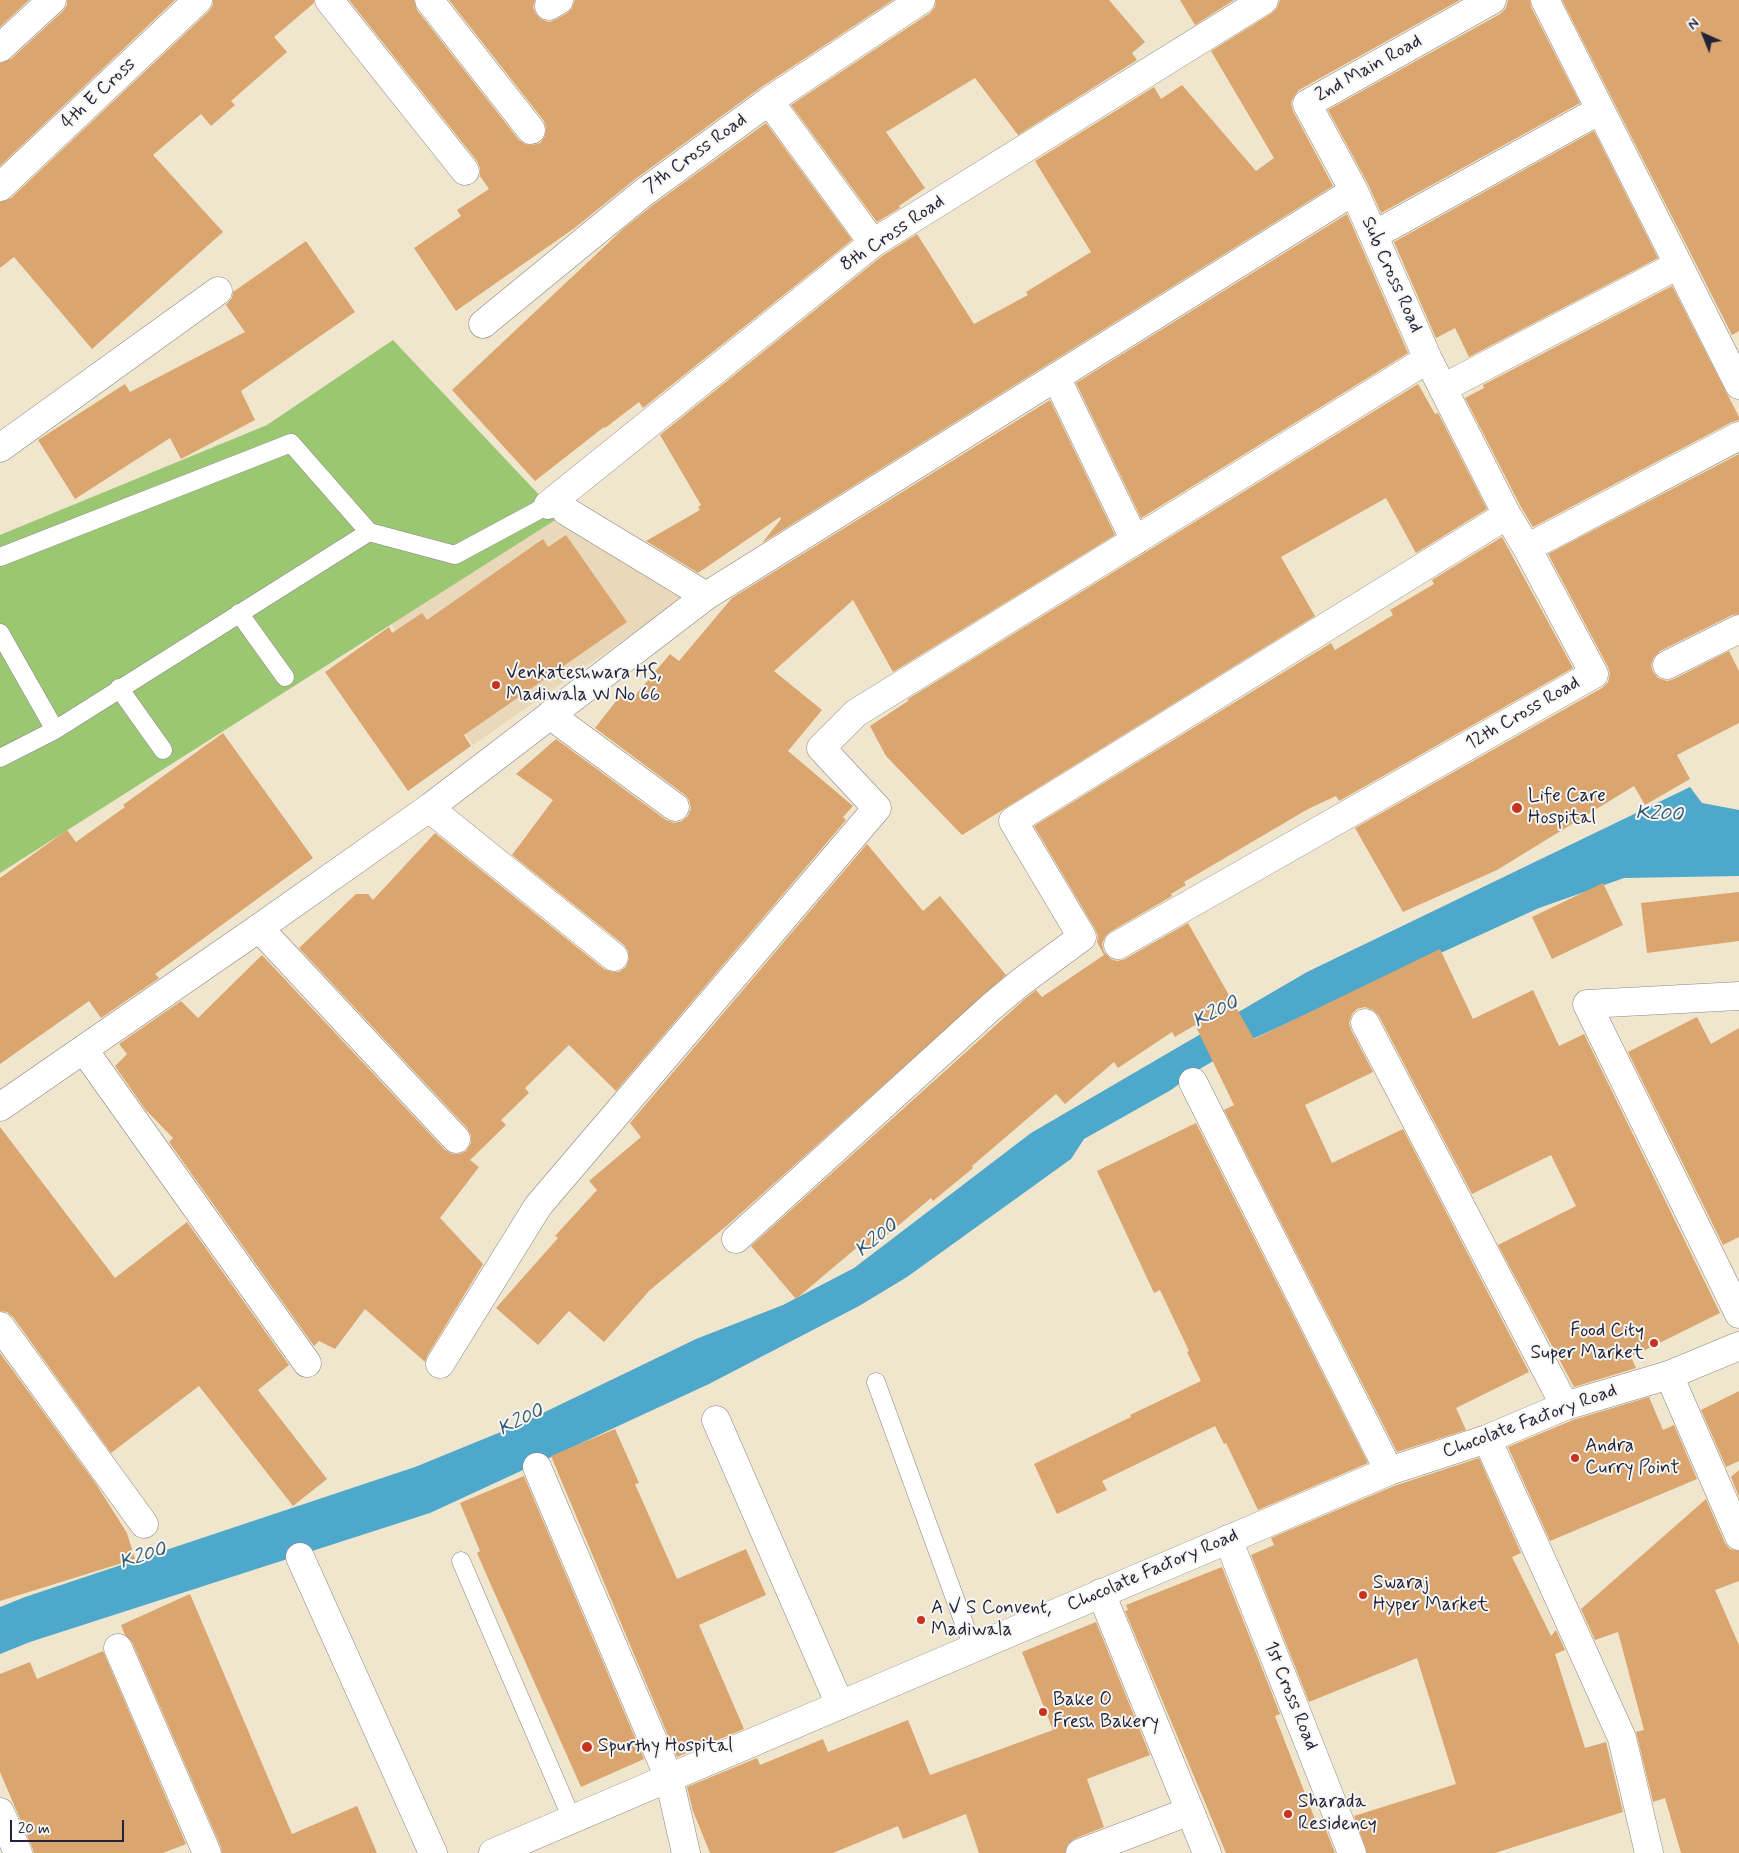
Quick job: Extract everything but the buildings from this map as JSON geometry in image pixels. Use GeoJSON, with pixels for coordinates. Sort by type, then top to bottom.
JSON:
{"type":"FeatureCollection","features":[{"type":"Feature","properties":{"kind":"street"},"geometry":{"type":"LineString","coordinates":[[0,48],[52,0]]}},
{"type":"Feature","properties":{"kind":"street","name":"4th E Cross"},"geometry":{"type":"LineString","coordinates":[[0,187],[198,0]]}},
{"type":"Feature","properties":{"kind":"street"},"geometry":{"type":"LineString","coordinates":[[329,0],[465,171]]}},
{"type":"Feature","properties":{"kind":"street"},"geometry":{"type":"LineString","coordinates":[[429,0],[531,130]]}},
{"type":"Feature","properties":{"kind":"street","name":"7th Cross Road"},"geometry":{"type":"LineString","coordinates":[[483,324],[643,193],[769,101],[921,0]]}},
{"type":"Feature","properties":{"kind":"street","name":"8th Cross Road"},"geometry":{"type":"LineString","coordinates":[[552,502],[873,243],[1264,0]]}},
{"type":"Feature","properties":{"kind":"street","name":"2nd Main Road"},"geometry":{"type":"LineString","coordinates":[[1354,191],[1307,104],[1492,0]]}},
{"type":"Feature","properties":{"kind":"street"},"geometry":{"type":"LineString","coordinates":[[1545,0],[1739,385]]}},
{"type":"Feature","properties":{"kind":"street"},"geometry":{"type":"LineString","coordinates":[[769,101],[873,243]]}},
{"type":"Feature","properties":{"kind":"street"},"geometry":{"type":"LineString","coordinates":[[1374,235],[1600,110]]}},
{"type":"Feature","properties":{"kind":"street"},"geometry":{"type":"LineString","coordinates":[[0,1108],[429,808],[706,596],[1354,191]]}},
{"type":"Feature","properties":{"kind":"street","name":"Sub Cross Road"},"geometry":{"type":"LineString","coordinates":[[1354,191],[1428,359]]}},
{"type":"Feature","properties":{"kind":"street"},"geometry":{"type":"LineString","coordinates":[[1443,388],[1678,265]]}},
{"type":"Feature","properties":{"kind":"street"},"geometry":{"type":"LineString","coordinates":[[0,448],[218,291]]}},
{"type":"Feature","properties":{"kind":"street"},"geometry":{"type":"LineString","coordinates":[[440,1364],[538,1206],[877,808],[821,748],[856,714],[1428,359]]}},
{"type":"Feature","properties":{"kind":"street","name":"12th Cross Road"},"geometry":{"type":"LineString","coordinates":[[1118,945],[1594,674],[1527,548],[1507,515],[1428,359]]}},
{"type":"Feature","properties":{"kind":"street"},"geometry":{"type":"LineString","coordinates":[[1056,377],[1135,541]]}},
{"type":"Feature","properties":{"kind":"street"},"geometry":{"type":"LineString","coordinates":[[1527,548],[1739,436]]}},
{"type":"Feature","properties":{"kind":"street"},"geometry":{"type":"LineString","coordinates":[[552,502],[706,596]]}},
{"type":"Feature","properties":{"kind":"street"},"geometry":{"type":"LineString","coordinates":[[736,1239],[991,1007],[1021,982],[1082,937],[1013,821],[1507,515]]}},
{"type":"Feature","properties":{"kind":"street"},"geometry":{"type":"LineString","coordinates":[[1667,665],[1739,629]]}},
{"type":"Feature","properties":{"kind":"street"},"geometry":{"type":"LineString","coordinates":[[550,715],[675,807]]}},
{"type":"Feature","properties":{"kind":"street"},"geometry":{"type":"LineString","coordinates":[[429,808],[614,957]]}},
{"type":"Feature","properties":{"kind":"street"},"geometry":{"type":"LineString","coordinates":[[259,928],[456,1139]]}},
{"type":"Feature","properties":{"kind":"street"},"geometry":{"type":"LineString","coordinates":[[1739,996],[1587,1004],[1739,1314]]}},
{"type":"Feature","properties":{"kind":"street"},"geometry":{"type":"LineString","coordinates":[[1365,1023],[1565,1406]]}},
{"type":"Feature","properties":{"kind":"street"},"geometry":{"type":"LineString","coordinates":[[84,1050],[307,1363]]}},
{"type":"Feature","properties":{"kind":"street"},"geometry":{"type":"LineString","coordinates":[[1193,1082],[1389,1471]]}},
{"type":"Feature","properties":{"kind":"street"},"geometry":{"type":"LineString","coordinates":[[0,1326],[144,1524]]}},
{"type":"Feature","properties":{"kind":"street","name":"Chocolate Factory Road"},"geometry":{"type":"LineString","coordinates":[[493,1853],[1389,1471],[1487,1439],[1565,1406],[1669,1374],[1739,1346]]}},
{"type":"Feature","properties":{"kind":"street"},"geometry":{"type":"LineString","coordinates":[[1669,1374],[1739,1536]]}},
{"type":"Feature","properties":{"kind":"street"},"geometry":{"type":"LineString","coordinates":[[716,1420],[840,1705]]}},
{"type":"Feature","properties":{"kind":"street"},"geometry":{"type":"LineString","coordinates":[[1487,1439],[1622,1738],[1649,1853]]}},
{"type":"Feature","properties":{"kind":"street"},"geometry":{"type":"LineString","coordinates":[[536,1467],[669,1778],[686,1853]]}},
{"type":"Feature","properties":{"kind":"street","name":"1st Cross Road"},"geometry":{"type":"LineString","coordinates":[[1228,1539],[1352,1853]]}},
{"type":"Feature","properties":{"kind":"street"},"geometry":{"type":"LineString","coordinates":[[300,1558],[433,1853]]}},
{"type":"Feature","properties":{"kind":"street"},"geometry":{"type":"LineString","coordinates":[[1102,1593],[1207,1853]]}},
{"type":"Feature","properties":{"kind":"street"},"geometry":{"type":"LineString","coordinates":[[118,1648],[206,1853]]}},
{"type":"Feature","properties":{"kind":"street"},"geometry":{"type":"LineString","coordinates":[[1080,1853],[1190,1811]]}},
{"type":"Feature","properties":{"kind":"street"},"geometry":{"type":"LineString","coordinates":[[0,1812],[18,1853]]}},
{"type":"Feature","properties":{"kind":"lane"},"geometry":{"type":"LineString","coordinates":[[0,557],[291,443],[369,532],[454,556],[552,502]]}},
{"type":"Feature","properties":{"kind":"lane"},"geometry":{"type":"LineString","coordinates":[[0,758],[55,730],[369,532]]}},
{"type":"Feature","properties":{"kind":"lane"},"geometry":{"type":"LineString","coordinates":[[238,613],[284,677]]}},
{"type":"Feature","properties":{"kind":"lane"},"geometry":{"type":"LineString","coordinates":[[0,633],[55,730]]}},
{"type":"Feature","properties":{"kind":"lane"},"geometry":{"type":"LineString","coordinates":[[119,688],[163,750]]}},
{"type":"Feature","properties":{"kind":"lane"},"geometry":{"type":"LineString","coordinates":[[876,1382],[973,1648]]}},
{"type":"Feature","properties":{"kind":"lane"},"geometry":{"type":"LineString","coordinates":[[461,1561],[572,1819]]}},
{"type":"Feature","properties":{"kind":"shaded area","name":"Venkateshwara HS, Madiwala W No 66"},"geometry":{"type":"Polygon","coordinates":[[[560,517],[690,594],[473,745],[391,624],[560,517]]]}},
{"type":"Feature","properties":{"kind":"green space"},"geometry":{"type":"Polygon","coordinates":[[[393,340],[560,517],[0,873],[0,535],[267,425],[393,340]]]}},
{"type":"Feature","properties":{"kind":"water","name":"K200"},"geometry":{"type":"Polygon","coordinates":[[[1690,787],[1702,803],[1739,810],[1739,876],[1624,878],[1539,908],[1246,1042],[1198,1070],[1171,1090],[1084,1139],[1071,1159],[907,1277],[859,1306],[709,1384],[430,1513],[30,1642],[0,1654],[0,1607],[415,1467],[518,1425],[696,1339],[783,1305],[854,1268],[1031,1133],[1307,972],[1690,787]]]}},
{"type":"Feature","properties":{"kind":"place","name":"Venkateshwara HS, Madiwala W No 66"},"geometry":{"type":"Point","coordinates":[496,685]}},
{"type":"Feature","properties":{"kind":"place","name":"Life Care Hospital"},"geometry":{"type":"Point","coordinates":[1517,808]}},
{"type":"Feature","properties":{"kind":"place","name":"Food City Super Market"},"geometry":{"type":"Point","coordinates":[1654,1343]}},
{"type":"Feature","properties":{"kind":"place","name":"Andra Curry Point"},"geometry":{"type":"Point","coordinates":[1575,1458]}},
{"type":"Feature","properties":{"kind":"place","name":"Swaraj Hyper Market"},"geometry":{"type":"Point","coordinates":[1363,1595]}},
{"type":"Feature","properties":{"kind":"place","name":"A V S Convent, Madiwala"},"geometry":{"type":"Point","coordinates":[921,1620]}},
{"type":"Feature","properties":{"kind":"place","name":"Bake O Fresh Bakery"},"geometry":{"type":"Point","coordinates":[1043,1712]}},
{"type":"Feature","properties":{"kind":"place","name":"Spurthy Hospital"},"geometry":{"type":"Point","coordinates":[587,1747]}},
{"type":"Feature","properties":{"kind":"place","name":"Sharada Residency"},"geometry":{"type":"Point","coordinates":[1288,1814]}}]}
